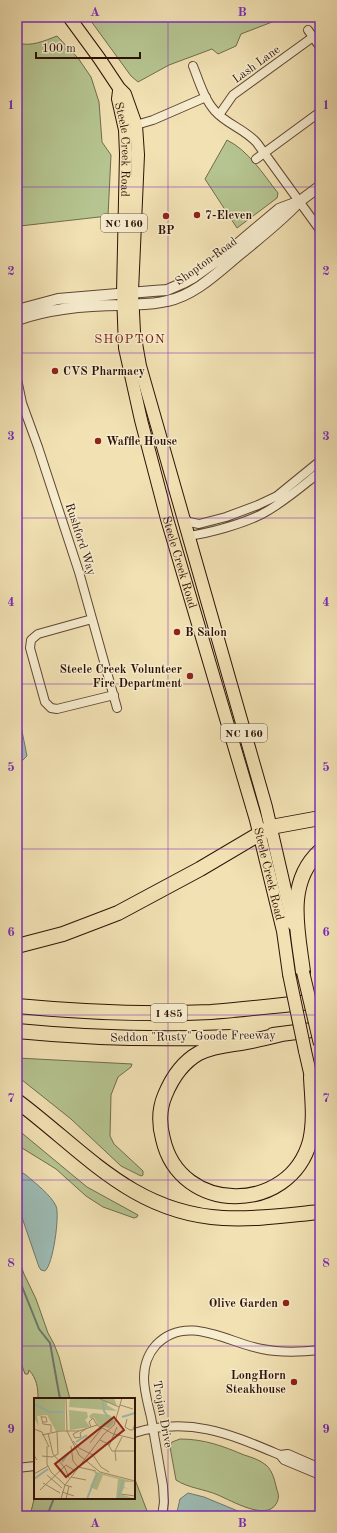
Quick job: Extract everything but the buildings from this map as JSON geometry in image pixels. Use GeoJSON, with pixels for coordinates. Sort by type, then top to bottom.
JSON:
{"type":"FeatureCollection","features":[{"type":"Feature","properties":{"kind":"highway"},"geometry":{"type":"LineString","coordinates":[[17,946],[63,934],[118,913],[200,869],[265,831],[320,818]]}},
{"type":"Feature","properties":{"kind":"highway"},"geometry":{"type":"LineString","coordinates":[[303,972],[296,918],[297,893],[304,871],[320,851]]}},
{"type":"Feature","properties":{"kind":"highway"},"geometry":{"type":"LineString","coordinates":[[257,1008],[320,996]]}},
{"type":"Feature","properties":{"kind":"highway","name":"Seddon \"Rusty\" Goode Freeway"},"geometry":{"type":"LineString","coordinates":[[17,1006],[108,1012],[168,1013],[257,1008],[320,1001]]}},
{"type":"Feature","properties":{"kind":"highway","name":"Seddon \"Rusty\" Goode Freeway"},"geometry":{"type":"LineString","coordinates":[[17,1031],[111,1038],[168,1039],[282,1034],[320,1029]]}},
{"type":"Feature","properties":{"kind":"highway"},"geometry":{"type":"LineString","coordinates":[[282,1034],[213,1048],[193,1058],[179,1070],[168,1088],[161,1110],[161,1131],[163,1143],[174,1164],[192,1183],[211,1193],[223,1196],[246,1196],[267,1191],[276,1186],[293,1172],[306,1153],[310,1142],[313,1119],[311,1077]]}},
{"type":"Feature","properties":{"kind":"highway"},"geometry":{"type":"LineString","coordinates":[[17,1100],[112,1178],[138,1194],[167,1207],[202,1216],[247,1219],[320,1212]]}},
{"type":"Feature","properties":{"kind":"main road","name":"Steele Creek Road"},"geometry":{"type":"LineString","coordinates":[[69,17],[119,88],[125,94],[136,125],[138,155],[125,348],[134,393],[195,615],[240,760],[265,831],[289,974],[320,1123]]}},
{"type":"Feature","properties":{"kind":"main road","name":"Steele Creek Road"},"geometry":{"type":"LineString","coordinates":[[119,88],[118,99],[125,130],[128,299],[144,383],[217,639],[265,831],[303,972],[320,1044]]}},
{"type":"Feature","properties":{"kind":"main road"},"geometry":{"type":"LineString","coordinates":[[148,444],[170,500],[178,528],[182,534],[188,536]]}},
{"type":"Feature","properties":{"kind":"main road"},"geometry":{"type":"LineString","coordinates":[[175,543],[179,543],[183,546],[192,578],[217,639]]}},
{"type":"Feature","properties":{"kind":"street","name":"Lash Lane"},"geometry":{"type":"LineString","coordinates":[[219,115],[233,95],[310,34],[320,47]]}},
{"type":"Feature","properties":{"kind":"street"},"geometry":{"type":"LineString","coordinates":[[193,66],[206,97],[214,111],[251,137],[300,201],[320,230]]}},
{"type":"Feature","properties":{"kind":"street"},"geometry":{"type":"LineString","coordinates":[[136,125],[153,120],[206,97]]}},
{"type":"Feature","properties":{"kind":"street"},"geometry":{"type":"LineString","coordinates":[[256,159],[320,112]]}},
{"type":"Feature","properties":{"kind":"street","name":"Shopton Road"},"geometry":{"type":"LineString","coordinates":[[17,310],[58,299],[128,299],[168,301],[183,295],[196,288],[286,216],[300,201],[320,186]]}},
{"type":"Feature","properties":{"kind":"street","name":"Shopton Road"},"geometry":{"type":"LineString","coordinates":[[17,320],[44,311],[128,299]]}},
{"type":"Feature","properties":{"kind":"street","name":"Rushford Way"},"geometry":{"type":"LineString","coordinates":[[17,379],[22,403],[79,572],[117,708]]}},
{"type":"Feature","properties":{"kind":"street"},"geometry":{"type":"LineString","coordinates":[[182,516],[189,522],[199,524],[226,517],[277,496],[320,461]]}},
{"type":"Feature","properties":{"kind":"street"},"geometry":{"type":"LineString","coordinates":[[188,536],[202,534],[250,519],[288,497],[320,472]]}},
{"type":"Feature","properties":{"kind":"street"},"geometry":{"type":"LineString","coordinates":[[92,619],[38,634],[31,640],[30,648],[45,702],[51,708],[57,709],[114,695]]}},
{"type":"Feature","properties":{"kind":"street","name":"Trojan Drive"},"geometry":{"type":"LineString","coordinates":[[162,1516],[164,1502],[163,1486],[144,1382],[144,1371],[150,1353],[164,1338],[180,1331],[195,1330],[270,1350],[297,1352],[320,1350]]}},
{"type":"Feature","properties":{"kind":"street"},"geometry":{"type":"LineString","coordinates":[[135,1433],[153,1428],[187,1426],[214,1430],[234,1435],[280,1454],[288,1454],[320,1468]]}},
{"type":"Feature","properties":{"kind":"street"},"geometry":{"type":"LineString","coordinates":[[280,1454],[284,1460],[320,1475]]}},
{"type":"Feature","properties":{"kind":"street"},"geometry":{"type":"LineString","coordinates":[[17,1468],[34,1466]]}},
{"type":"Feature","properties":{"kind":"green space"},"geometry":{"type":"Polygon","coordinates":[[[88,17],[285,17],[241,34],[236,46],[218,54],[212,49],[169,65],[138,82],[131,76],[88,17]]]}},
{"type":"Feature","properties":{"kind":"green space"},"geometry":{"type":"Polygon","coordinates":[[[57,36],[78,58],[91,77],[99,102],[102,142],[111,155],[108,216],[20,226],[17,262],[17,43],[32,44],[57,36]]]}},
{"type":"Feature","properties":{"kind":"green space"},"geometry":{"type":"Polygon","coordinates":[[[227,140],[242,150],[249,157],[278,193],[277,198],[237,228],[205,179],[227,140]]]}},
{"type":"Feature","properties":{"kind":"green space"},"geometry":{"type":"Polygon","coordinates":[[[17,1058],[132,1064],[131,1067],[118,1077],[111,1095],[110,1136],[114,1144],[143,1171],[143,1175],[141,1176],[121,1166],[71,1119],[17,1076],[17,1058]]]}},
{"type":"Feature","properties":{"kind":"green space"},"geometry":{"type":"Polygon","coordinates":[[[17,1129],[87,1187],[138,1215],[137,1217],[134,1218],[103,1207],[86,1196],[56,1169],[22,1148],[17,1149],[17,1129]]]}},
{"type":"Feature","properties":{"kind":"green space"},"geometry":{"type":"Polygon","coordinates":[[[17,1255],[59,1357],[70,1398],[38,1398],[34,1377],[29,1370],[28,1374],[25,1374],[17,1352],[17,1255]]]}},
{"type":"Feature","properties":{"kind":"green space"},"geometry":{"type":"Polygon","coordinates":[[[180,1439],[197,1440],[213,1444],[264,1463],[272,1473],[278,1495],[276,1504],[271,1509],[265,1511],[248,1508],[213,1493],[186,1485],[176,1480],[170,1447],[172,1442],[180,1439]]]}},
{"type":"Feature","properties":{"kind":"green space"},"geometry":{"type":"Polygon","coordinates":[[[135,1480],[149,1516],[113,1516],[86,1513],[78,1516],[30,1516],[34,1499],[135,1499],[135,1480]]]}},
{"type":"Feature","properties":{"kind":"water"},"geometry":{"type":"Polygon","coordinates":[[[17,706],[27,756],[17,766],[17,706]]]}},
{"type":"Feature","properties":{"kind":"water"},"geometry":{"type":"Polygon","coordinates":[[[23,1173],[47,1193],[56,1206],[57,1219],[55,1240],[51,1260],[45,1271],[41,1270],[39,1267],[17,1203],[17,1174],[23,1173]]]}},
{"type":"Feature","properties":{"kind":"water"},"geometry":{"type":"Polygon","coordinates":[[[188,1493],[204,1497],[250,1516],[176,1516],[180,1499],[188,1493]]]}},
{"type":"Feature","properties":{"kind":"waterway"},"geometry":{"type":"LineString","coordinates":[[17,1274],[39,1329],[50,1343],[60,1398]]}},
{"type":"Feature","properties":{"kind":"waterway"},"geometry":{"type":"LineString","coordinates":[[47,1516],[54,1499]]}},
{"type":"Feature","properties":{"kind":"place","name":"7-Eleven"},"geometry":{"type":"Point","coordinates":[197,215]}},
{"type":"Feature","properties":{"kind":"place","name":"BP"},"geometry":{"type":"Point","coordinates":[166,216]}},
{"type":"Feature","properties":{"kind":"place","name":"CVS Pharmacy"},"geometry":{"type":"Point","coordinates":[55,371]}},
{"type":"Feature","properties":{"kind":"place","name":"Waffle House"},"geometry":{"type":"Point","coordinates":[98,441]}},
{"type":"Feature","properties":{"kind":"place","name":"B Salon"},"geometry":{"type":"Point","coordinates":[177,632]}},
{"type":"Feature","properties":{"kind":"place","name":"Steele Creek Volunteer Fire Department"},"geometry":{"type":"Point","coordinates":[190,676]}},
{"type":"Feature","properties":{"kind":"place","name":"Olive Garden"},"geometry":{"type":"Point","coordinates":[286,1303]}},
{"type":"Feature","properties":{"kind":"place","name":"LongHorn Steakhouse"},"geometry":{"type":"Point","coordinates":[294,1382]}},
{"type":"Feature","properties":{"kind":"district","name":"SHOPTON"},"geometry":{"type":"Point","coordinates":[130,338]}}]}
